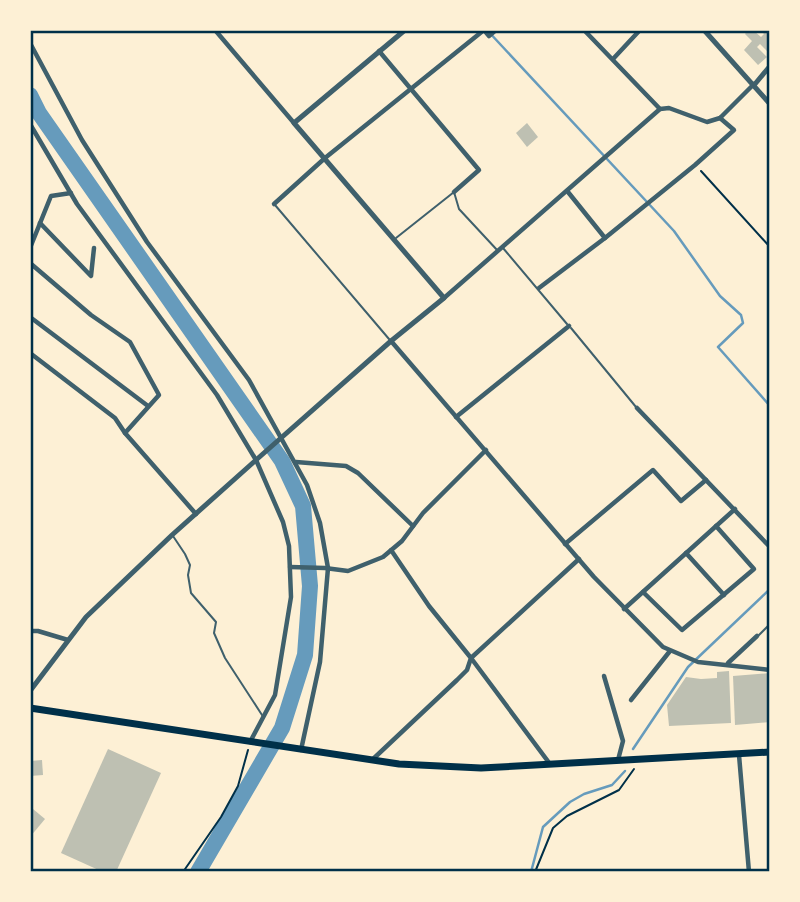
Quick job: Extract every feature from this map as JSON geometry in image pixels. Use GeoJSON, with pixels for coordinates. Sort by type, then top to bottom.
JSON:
{"type":"FeatureCollection","features":[{"type":"Feature","properties":{"kind":"main road"},"geometry":{"type":"LineString","coordinates":[[30,708],[399,764],[481,768],[770,752]]}},
{"type":"Feature","properties":{"kind":"street"},"geometry":{"type":"LineString","coordinates":[[215,30],[444,299]]}},
{"type":"Feature","properties":{"kind":"street"},"geometry":{"type":"LineString","coordinates":[[294,123],[405,30]]}},
{"type":"Feature","properties":{"kind":"street"},"geometry":{"type":"LineString","coordinates":[[274,204],[325,158],[484,30],[489,36],[496,30]]}},
{"type":"Feature","properties":{"kind":"street"},"geometry":{"type":"LineString","coordinates":[[584,30],[660,109]]}},
{"type":"Feature","properties":{"kind":"street"},"geometry":{"type":"LineString","coordinates":[[613,59],[640,30]]}},
{"type":"Feature","properties":{"kind":"street"},"geometry":{"type":"LineString","coordinates":[[704,30],[770,103]]}},
{"type":"Feature","properties":{"kind":"street"},"geometry":{"type":"LineString","coordinates":[[30,43],[82,140],[147,242],[250,380],[307,485],[320,523],[326,568],[320,662],[301,750]]}},
{"type":"Feature","properties":{"kind":"street"},"geometry":{"type":"LineString","coordinates":[[379,51],[479,170],[454,192]]}},
{"type":"Feature","properties":{"kind":"street"},"geometry":{"type":"LineString","coordinates":[[30,691],[86,617],[172,535],[391,341],[501,250],[660,109],[669,108],[707,122],[720,118],[770,66]]}},
{"type":"Feature","properties":{"kind":"street"},"geometry":{"type":"LineString","coordinates":[[539,288],[605,238],[734,130],[720,118]]}},
{"type":"Feature","properties":{"kind":"street"},"geometry":{"type":"LineString","coordinates":[[30,124],[71,193],[216,394],[258,458],[283,522],[292,568],[291,597],[275,695],[263,716],[253,743]]}},
{"type":"Feature","properties":{"kind":"street"},"geometry":{"type":"LineString","coordinates":[[568,192],[605,238]]}},
{"type":"Feature","properties":{"kind":"street"},"geometry":{"type":"LineString","coordinates":[[30,248],[51,196],[71,193]]}},
{"type":"Feature","properties":{"kind":"street"},"geometry":{"type":"LineString","coordinates":[[40,223],[91,276],[94,248]]}},
{"type":"Feature","properties":{"kind":"street"},"geometry":{"type":"LineString","coordinates":[[30,263],[91,314],[130,342],[159,395],[125,433]]}},
{"type":"Feature","properties":{"kind":"street"},"geometry":{"type":"LineString","coordinates":[[30,317],[148,406]]}},
{"type":"Feature","properties":{"kind":"street"},"geometry":{"type":"LineString","coordinates":[[456,417],[569,326]]}},
{"type":"Feature","properties":{"kind":"street"},"geometry":{"type":"LineString","coordinates":[[391,341],[565,544],[663,647],[698,662],[770,670]]}},
{"type":"Feature","properties":{"kind":"street"},"geometry":{"type":"LineString","coordinates":[[30,353],[116,418],[125,433],[196,514]]}},
{"type":"Feature","properties":{"kind":"street"},"geometry":{"type":"LineString","coordinates":[[637,408],[770,547]]}},
{"type":"Feature","properties":{"kind":"street"},"geometry":{"type":"LineString","coordinates":[[292,568],[348,571],[372,562],[402,541],[423,513],[486,450]]}},
{"type":"Feature","properties":{"kind":"street"},"geometry":{"type":"LineString","coordinates":[[295,462],[345,466],[358,473],[413,526]]}},
{"type":"Feature","properties":{"kind":"street"},"geometry":{"type":"LineString","coordinates":[[565,544],[653,470],[681,500],[706,480]]}},
{"type":"Feature","properties":{"kind":"street"},"geometry":{"type":"LineString","coordinates":[[624,609],[734,509]]}},
{"type":"Feature","properties":{"kind":"street"},"geometry":{"type":"LineString","coordinates":[[643,592],[682,630],[754,569],[716,526]]}},
{"type":"Feature","properties":{"kind":"street"},"geometry":{"type":"LineString","coordinates":[[391,550],[429,606],[550,764]]}},
{"type":"Feature","properties":{"kind":"street"},"geometry":{"type":"LineString","coordinates":[[686,553],[724,595]]}},
{"type":"Feature","properties":{"kind":"street"},"geometry":{"type":"LineString","coordinates":[[372,760],[467,670],[471,658],[579,559]]}},
{"type":"Feature","properties":{"kind":"street"},"geometry":{"type":"LineString","coordinates":[[30,631],[68,639]]}},
{"type":"Feature","properties":{"kind":"street"},"geometry":{"type":"LineString","coordinates":[[727,664],[757,636]]}},
{"type":"Feature","properties":{"kind":"street"},"geometry":{"type":"LineString","coordinates":[[631,700],[670,651]]}},
{"type":"Feature","properties":{"kind":"street"},"geometry":{"type":"LineString","coordinates":[[604,676],[623,741],[618,761]]}},
{"type":"Feature","properties":{"kind":"street"},"geometry":{"type":"LineString","coordinates":[[739,754],[749,872]]}},
{"type":"Feature","properties":{"kind":"lane"},"geometry":{"type":"LineString","coordinates":[[393,241],[454,192],[459,209],[539,288],[637,408]]}},
{"type":"Feature","properties":{"kind":"lane"},"geometry":{"type":"LineString","coordinates":[[274,204],[391,341]]}},
{"type":"Feature","properties":{"kind":"lane"},"geometry":{"type":"LineString","coordinates":[[172,535],[190,565],[188,575],[191,593],[216,622],[214,633],[225,658],[263,716]]}},
{"type":"Feature","properties":{"kind":"lane"},"geometry":{"type":"LineString","coordinates":[[757,636],[770,624]]}},
{"type":"Feature","properties":{"kind":"path"},"geometry":{"type":"LineString","coordinates":[[695,165],[770,247]]}},
{"type":"Feature","properties":{"kind":"path"},"geometry":{"type":"LineString","coordinates":[[183,872],[221,817],[238,786],[253,743]]}},
{"type":"Feature","properties":{"kind":"path"},"geometry":{"type":"LineString","coordinates":[[536,872],[553,828],[566,816],[619,790],[640,759]]}},
{"type":"Feature","properties":{"kind":"building"},"geometry":{"type":"Polygon","coordinates":[[[748,30],[753,30],[761,37],[764,34],[760,30],[770,31],[770,50],[768,52],[760,44],[757,47],[767,57],[758,65],[744,50],[752,41],[745,34],[748,30]]]}},
{"type":"Feature","properties":{"kind":"building"},"geometry":{"type":"Polygon","coordinates":[[[527,123],[538,137],[527,147],[516,133],[527,123]]]}},
{"type":"Feature","properties":{"kind":"building"},"geometry":{"type":"Polygon","coordinates":[[[729,671],[731,723],[669,726],[667,705],[686,677],[717,678],[717,672],[729,671]]]}},
{"type":"Feature","properties":{"kind":"building"},"geometry":{"type":"Polygon","coordinates":[[[770,673],[770,722],[735,725],[733,676],[770,673]]]}},
{"type":"Feature","properties":{"kind":"building"},"geometry":{"type":"Polygon","coordinates":[[[108,749],[161,773],[116,872],[103,872],[61,853],[108,749]]]}},
{"type":"Feature","properties":{"kind":"building"},"geometry":{"type":"Polygon","coordinates":[[[42,760],[43,775],[30,776],[30,761],[42,760]]]}},
{"type":"Feature","properties":{"kind":"building"},"geometry":{"type":"Polygon","coordinates":[[[33,809],[45,819],[30,837],[30,813],[33,809]]]}},
{"type":"Feature","properties":{"kind":"waterway"},"geometry":{"type":"LineString","coordinates":[[487,30],[674,231],[720,296],[741,315],[743,323],[718,347],[770,406]]}},
{"type":"Feature","properties":{"kind":"waterway"},"geometry":{"type":"LineString","coordinates":[[30,95],[39,113],[282,461],[303,506],[310,586],[305,655],[282,728],[198,872]]}},
{"type":"Feature","properties":{"kind":"waterway"},"geometry":{"type":"LineString","coordinates":[[633,749],[688,667],[770,589]]}},
{"type":"Feature","properties":{"kind":"waterway"},"geometry":{"type":"LineString","coordinates":[[531,872],[543,827],[570,802],[584,794],[612,785],[625,771]]}}]}
